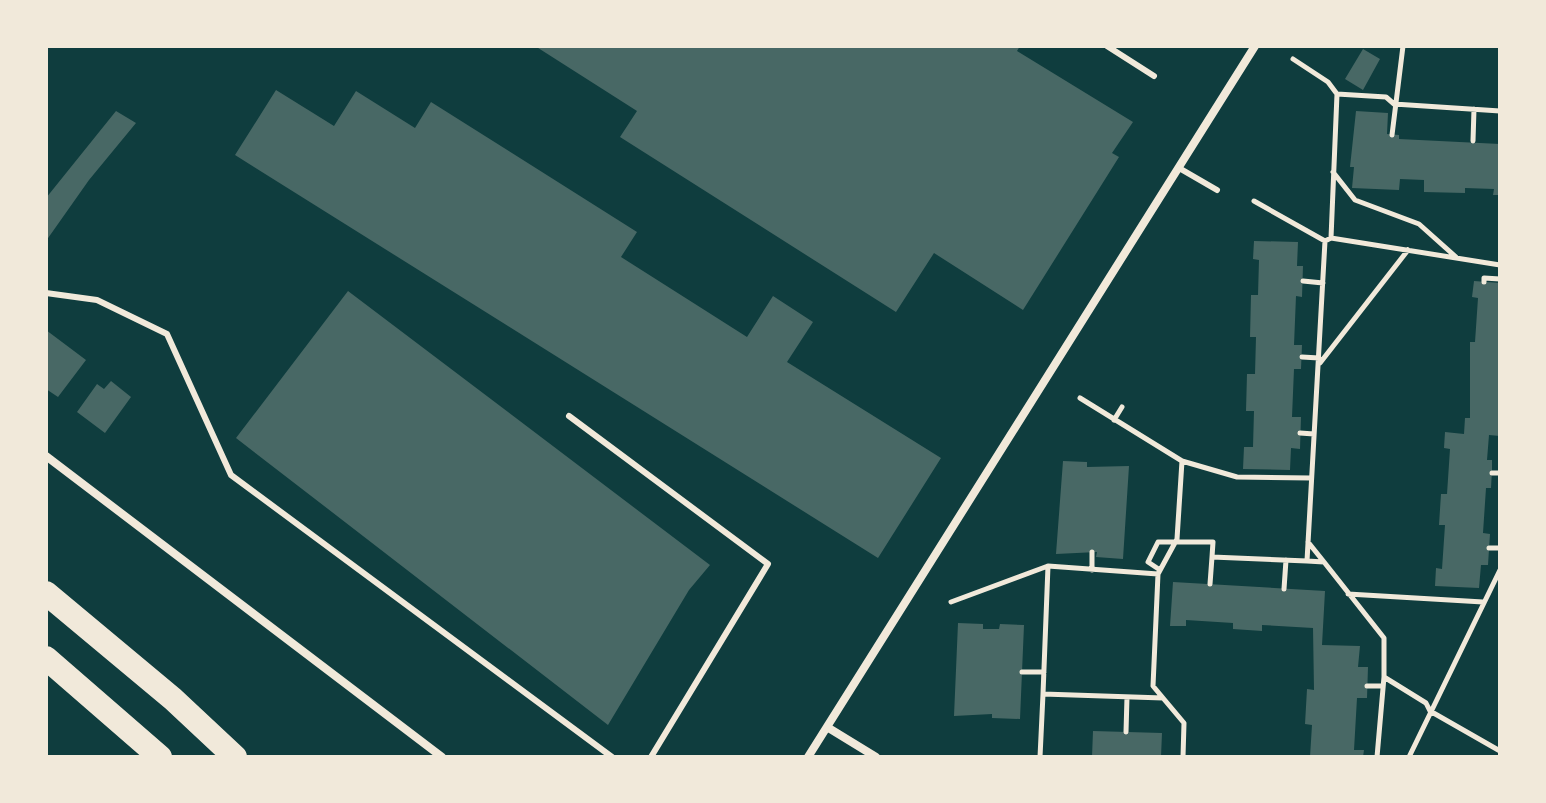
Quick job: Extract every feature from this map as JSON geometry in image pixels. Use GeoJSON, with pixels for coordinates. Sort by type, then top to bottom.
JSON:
{"type":"FeatureCollection","features":[{"type":"Feature","properties":{"kind":"highway"},"geometry":{"type":"LineString","coordinates":[[46,593],[173,699],[235,757]]}},
{"type":"Feature","properties":{"kind":"highway"},"geometry":{"type":"LineString","coordinates":[[46,658],[160,757]]}},
{"type":"Feature","properties":{"kind":"street"},"geometry":{"type":"LineString","coordinates":[[808,757],[1255,46]]}},
{"type":"Feature","properties":{"kind":"street"},"geometry":{"type":"LineString","coordinates":[[46,456],[442,757]]}},
{"type":"Feature","properties":{"kind":"street"},"geometry":{"type":"LineString","coordinates":[[827,727],[876,757]]}},
{"type":"Feature","properties":{"kind":"lane"},"geometry":{"type":"LineString","coordinates":[[1107,46],[1154,76]]}},
{"type":"Feature","properties":{"kind":"lane"},"geometry":{"type":"LineString","coordinates":[[1179,168],[1217,190]]}},
{"type":"Feature","properties":{"kind":"lane"},"geometry":{"type":"LineString","coordinates":[[46,293],[97,300],[167,334],[231,475],[612,757]]}},
{"type":"Feature","properties":{"kind":"lane"},"geometry":{"type":"LineString","coordinates":[[569,416],[768,564],[651,757]]}},
{"type":"Feature","properties":{"kind":"path"},"geometry":{"type":"LineString","coordinates":[[1392,135],[1403,46]]}},
{"type":"Feature","properties":{"kind":"path"},"geometry":{"type":"LineString","coordinates":[[1293,59],[1328,82],[1337,94],[1307,561]]}},
{"type":"Feature","properties":{"kind":"path"},"geometry":{"type":"LineString","coordinates":[[1337,94],[1386,97],[1394,104],[1500,111]]}},
{"type":"Feature","properties":{"kind":"path"},"geometry":{"type":"LineString","coordinates":[[1473,141],[1474,109]]}},
{"type":"Feature","properties":{"kind":"path"},"geometry":{"type":"LineString","coordinates":[[1333,172],[1355,200],[1419,224],[1457,258]]}},
{"type":"Feature","properties":{"kind":"path"},"geometry":{"type":"LineString","coordinates":[[1254,201],[1328,240],[1500,265]]}},
{"type":"Feature","properties":{"kind":"path"},"geometry":{"type":"LineString","coordinates":[[1319,361],[1408,250]]}},
{"type":"Feature","properties":{"kind":"path"},"geometry":{"type":"LineString","coordinates":[[1484,282],[1484,278],[1500,279]]}},
{"type":"Feature","properties":{"kind":"path"},"geometry":{"type":"LineString","coordinates":[[1303,281],[1323,283]]}},
{"type":"Feature","properties":{"kind":"path"},"geometry":{"type":"LineString","coordinates":[[1302,357],[1319,361]]}},
{"type":"Feature","properties":{"kind":"path"},"geometry":{"type":"LineString","coordinates":[[1080,398],[1182,461],[1237,477],[1311,478]]}},
{"type":"Feature","properties":{"kind":"path"},"geometry":{"type":"LineString","coordinates":[[1114,420],[1122,407]]}},
{"type":"Feature","properties":{"kind":"path"},"geometry":{"type":"LineString","coordinates":[[1300,433],[1314,434]]}},
{"type":"Feature","properties":{"kind":"path"},"geometry":{"type":"LineString","coordinates":[[1182,461],[1177,539],[1159,572],[1153,686],[1184,723],[1183,757]]}},
{"type":"Feature","properties":{"kind":"path"},"geometry":{"type":"LineString","coordinates":[[1492,473],[1500,473]]}},
{"type":"Feature","properties":{"kind":"path"},"geometry":{"type":"LineString","coordinates":[[1159,572],[1148,562],[1158,542],[1177,539],[1213,542],[1210,584]]}},
{"type":"Feature","properties":{"kind":"path"},"geometry":{"type":"LineString","coordinates":[[1308,542],[1384,638],[1377,757]]}},
{"type":"Feature","properties":{"kind":"path"},"geometry":{"type":"LineString","coordinates":[[1489,548],[1500,548]]}},
{"type":"Feature","properties":{"kind":"path"},"geometry":{"type":"LineString","coordinates":[[1092,552],[1092,570]]}},
{"type":"Feature","properties":{"kind":"path"},"geometry":{"type":"LineString","coordinates":[[1212,557],[1324,562]]}},
{"type":"Feature","properties":{"kind":"path"},"geometry":{"type":"LineString","coordinates":[[1284,589],[1286,560]]}},
{"type":"Feature","properties":{"kind":"path"},"geometry":{"type":"LineString","coordinates":[[951,602],[1048,566],[1159,572]]}},
{"type":"Feature","properties":{"kind":"path"},"geometry":{"type":"LineString","coordinates":[[1040,757],[1048,566]]}},
{"type":"Feature","properties":{"kind":"path"},"geometry":{"type":"LineString","coordinates":[[1409,757],[1500,570]]}},
{"type":"Feature","properties":{"kind":"path"},"geometry":{"type":"LineString","coordinates":[[1348,594],[1483,602]]}},
{"type":"Feature","properties":{"kind":"path"},"geometry":{"type":"LineString","coordinates":[[1022,672],[1044,672]]}},
{"type":"Feature","properties":{"kind":"path"},"geometry":{"type":"LineString","coordinates":[[1384,677],[1426,703],[1430,711],[1500,751]]}},
{"type":"Feature","properties":{"kind":"path"},"geometry":{"type":"LineString","coordinates":[[1367,686],[1382,686]]}},
{"type":"Feature","properties":{"kind":"path"},"geometry":{"type":"LineString","coordinates":[[1043,694],[1163,698]]}},
{"type":"Feature","properties":{"kind":"path"},"geometry":{"type":"LineString","coordinates":[[1126,732],[1127,697]]}},
{"type":"Feature","properties":{"kind":"building"},"geometry":{"type":"Polygon","coordinates":[[[535,46],[1020,46],[1017,51],[1133,122],[1112,153],[1119,157],[1023,310],[934,253],[896,312],[620,137],[637,111],[535,46]]]}},
{"type":"Feature","properties":{"kind":"building"},"geometry":{"type":"Polygon","coordinates":[[[1363,49],[1380,59],[1363,90],[1345,79],[1363,49]]]}},
{"type":"Feature","properties":{"kind":"building"},"geometry":{"type":"Polygon","coordinates":[[[276,90],[334,126],[356,91],[415,128],[431,102],[637,232],[621,257],[747,337],[773,296],[813,322],[787,362],[941,458],[878,558],[235,155],[276,90]]]}},
{"type":"Feature","properties":{"kind":"building"},"geometry":{"type":"Polygon","coordinates":[[[116,111],[136,123],[89,180],[46,241],[46,198],[116,111]]]}},
{"type":"Feature","properties":{"kind":"building"},"geometry":{"type":"Polygon","coordinates":[[[1356,111],[1388,113],[1387,134],[1399,135],[1399,139],[1500,144],[1500,195],[1493,195],[1494,189],[1465,188],[1465,193],[1424,192],[1424,180],[1400,179],[1399,190],[1352,188],[1354,167],[1350,167],[1356,111]]]}},
{"type":"Feature","properties":{"kind":"building"},"geometry":{"type":"Polygon","coordinates":[[[1254,241],[1298,242],[1297,266],[1303,266],[1302,297],[1296,296],[1294,345],[1302,345],[1301,369],[1294,369],[1292,417],[1301,417],[1300,449],[1291,448],[1290,470],[1243,469],[1244,447],[1253,447],[1254,411],[1246,411],[1247,374],[1255,374],[1256,337],[1250,337],[1251,295],[1258,295],[1259,260],[1253,259],[1254,241]]]}},
{"type":"Feature","properties":{"kind":"building"},"geometry":{"type":"Polygon","coordinates":[[[1474,281],[1500,283],[1500,436],[1489,435],[1487,460],[1492,460],[1491,488],[1486,488],[1483,533],[1490,534],[1488,565],[1481,565],[1479,588],[1435,586],[1436,568],[1442,569],[1445,525],[1439,525],[1441,494],[1447,494],[1450,449],[1444,448],[1445,432],[1464,434],[1465,418],[1470,418],[1470,342],[1475,342],[1478,298],[1472,297],[1474,281]]]}},
{"type":"Feature","properties":{"kind":"building"},"geometry":{"type":"Polygon","coordinates":[[[348,291],[710,565],[689,590],[608,725],[236,438],[348,291]]]}},
{"type":"Feature","properties":{"kind":"building"},"geometry":{"type":"Polygon","coordinates":[[[46,330],[86,360],[58,397],[46,389],[46,330]]]}},
{"type":"Feature","properties":{"kind":"building"},"geometry":{"type":"Polygon","coordinates":[[[111,381],[131,397],[105,433],[77,412],[97,384],[104,389],[111,381]]]}},
{"type":"Feature","properties":{"kind":"building"},"geometry":{"type":"Polygon","coordinates":[[[1063,461],[1087,462],[1087,467],[1129,466],[1123,559],[1096,557],[1097,552],[1056,554],[1063,461]]]}},
{"type":"Feature","properties":{"kind":"building"},"geometry":{"type":"Polygon","coordinates":[[[1173,582],[1325,591],[1322,645],[1360,646],[1358,667],[1368,667],[1367,698],[1357,698],[1354,750],[1364,750],[1363,757],[1310,757],[1312,725],[1305,724],[1307,689],[1314,690],[1313,628],[1262,625],[1262,631],[1233,629],[1233,623],[1186,620],[1186,626],[1170,626],[1173,582]]]}},
{"type":"Feature","properties":{"kind":"building"},"geometry":{"type":"Polygon","coordinates":[[[958,623],[983,624],[983,629],[999,629],[1000,624],[1024,625],[1020,719],[992,718],[992,714],[954,716],[958,623]]]}},
{"type":"Feature","properties":{"kind":"building"},"geometry":{"type":"Polygon","coordinates":[[[1093,731],[1162,733],[1161,757],[1092,757],[1093,731]]]}}]}
